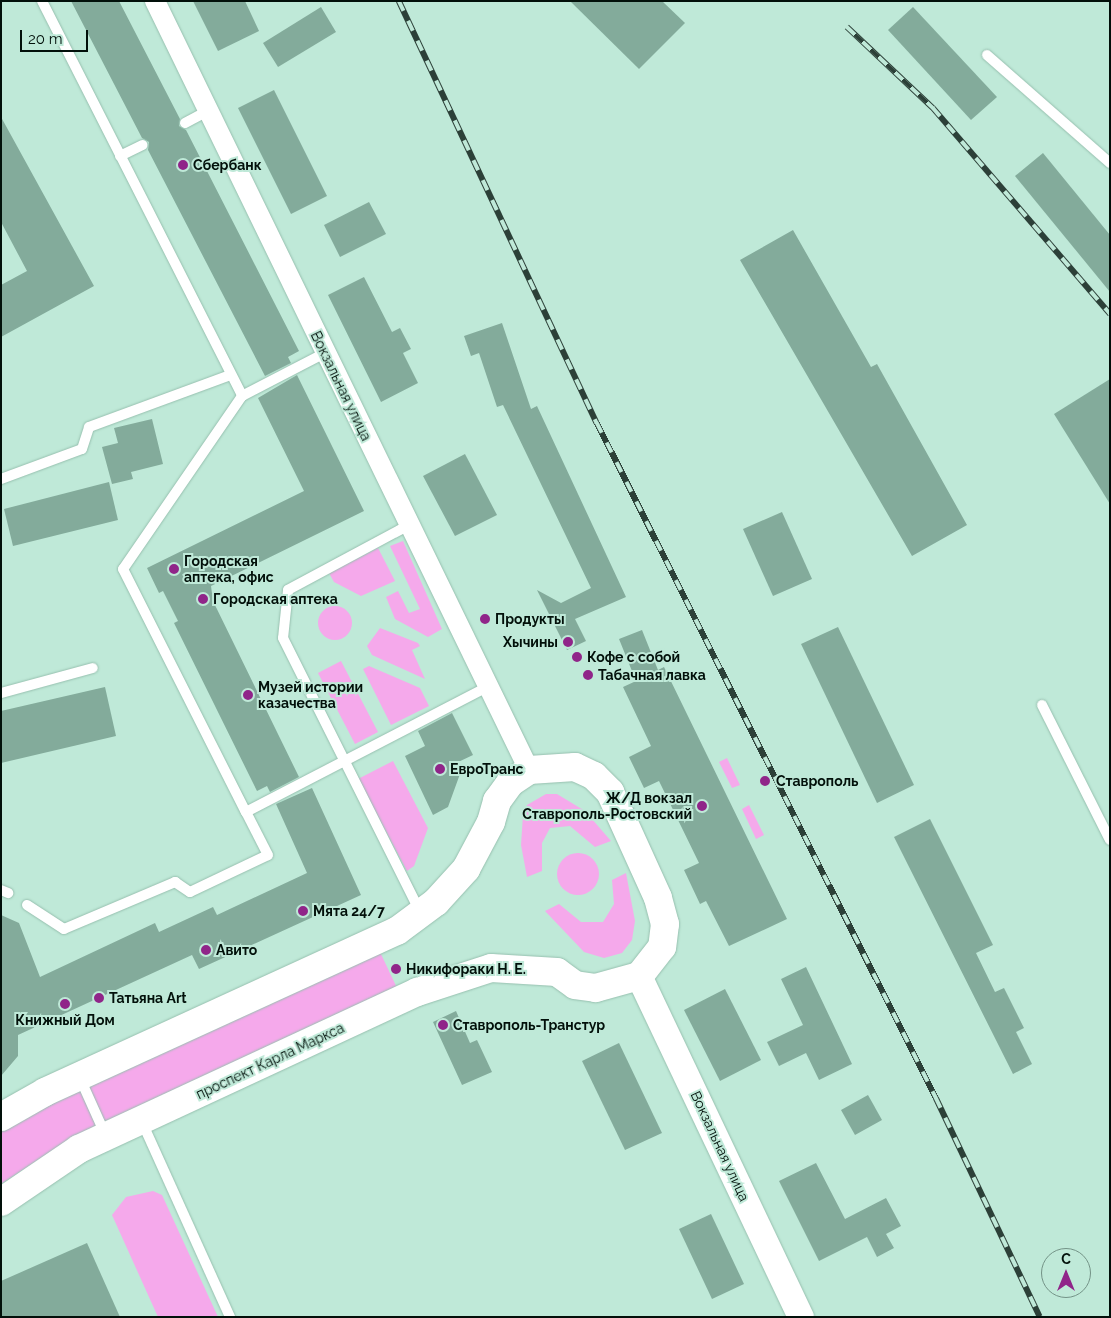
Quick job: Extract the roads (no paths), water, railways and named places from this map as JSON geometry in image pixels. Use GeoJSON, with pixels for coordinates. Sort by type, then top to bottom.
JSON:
{"type":"FeatureCollection","features":[{"type":"Feature","properties":{"kind":"main road"},"geometry":{"type":"LineString","coordinates":[[1,1117],[78,1076],[388,936],[422,914],[466,869],[491,822],[497,801],[510,783],[529,770],[575,767],[594,776],[610,792],[658,898],[665,924],[662,947],[640,976]]}},
{"type":"Feature","properties":{"kind":"main road","name":"проспект Карла Маркса"},"geometry":{"type":"LineString","coordinates":[[1,1202],[49,1166],[141,1120],[418,992],[491,968],[556,972],[575,985],[596,988],[640,976]]}},
{"type":"Feature","properties":{"kind":"street","name":"Вокзальная улица"},"geometry":{"type":"LineString","coordinates":[[154,1],[206,112],[529,770]]}},
{"type":"Feature","properties":{"kind":"street","name":"Вокзальная улица"},"geometry":{"type":"LineString","coordinates":[[640,976],[801,1317]]}},
{"type":"Feature","properties":{"kind":"lane"},"geometry":{"type":"LineString","coordinates":[[42,1],[242,396]]}},
{"type":"Feature","properties":{"kind":"lane"},"geometry":{"type":"LineString","coordinates":[[987,55],[1110,163]]}},
{"type":"Feature","properties":{"kind":"lane"},"geometry":{"type":"LineString","coordinates":[[184,123],[206,112]]}},
{"type":"Feature","properties":{"kind":"lane"},"geometry":{"type":"LineString","coordinates":[[120,156],[143,145]]}},
{"type":"Feature","properties":{"kind":"lane"},"geometry":{"type":"LineString","coordinates":[[27,905],[64,929],[175,882],[190,892],[268,855],[123,569],[242,396],[325,354]]}},
{"type":"Feature","properties":{"kind":"lane"},"geometry":{"type":"LineString","coordinates":[[1,479],[82,449],[89,427],[230,375]]}},
{"type":"Feature","properties":{"kind":"lane"},"geometry":{"type":"LineString","coordinates":[[410,525],[288,590],[283,638],[344,763],[422,914]]}},
{"type":"Feature","properties":{"kind":"lane"},"geometry":{"type":"LineString","coordinates":[[1,693],[93,668]]}},
{"type":"Feature","properties":{"kind":"lane"},"geometry":{"type":"LineString","coordinates":[[246,812],[344,763],[489,686]]}},
{"type":"Feature","properties":{"kind":"lane"},"geometry":{"type":"LineString","coordinates":[[1042,705],[1110,840]]}},
{"type":"Feature","properties":{"kind":"lane"},"geometry":{"type":"LineString","coordinates":[[78,1076],[107,1137]]}},
{"type":"Feature","properties":{"kind":"lane"},"geometry":{"type":"LineString","coordinates":[[141,1120],[230,1317]]}},
{"type":"Feature","properties":{"kind":"railway"},"geometry":{"type":"LineString","coordinates":[[399,1],[597,423],[936,1098],[1040,1317]]}},
{"type":"Feature","properties":{"kind":"railway"},"geometry":{"type":"LineString","coordinates":[[847,27],[933,108],[1110,314]]}},
{"type":"Feature","properties":{"kind":"place","name":"Сбербанк"},"geometry":{"type":"Point","coordinates":[183,165]}},
{"type":"Feature","properties":{"kind":"place","name":"Городская аптека, офис"},"geometry":{"type":"Point","coordinates":[174,569]}},
{"type":"Feature","properties":{"kind":"place","name":"Городская аптека"},"geometry":{"type":"Point","coordinates":[203,599]}},
{"type":"Feature","properties":{"kind":"place","name":"Продукты"},"geometry":{"type":"Point","coordinates":[485,619]}},
{"type":"Feature","properties":{"kind":"place","name":"Хычины"},"geometry":{"type":"Point","coordinates":[568,642]}},
{"type":"Feature","properties":{"kind":"place","name":"Кофе с собой"},"geometry":{"type":"Point","coordinates":[577,657]}},
{"type":"Feature","properties":{"kind":"place","name":"Табачная лавка"},"geometry":{"type":"Point","coordinates":[588,675]}},
{"type":"Feature","properties":{"kind":"place","name":"Музей истории казачества"},"geometry":{"type":"Point","coordinates":[248,695]}},
{"type":"Feature","properties":{"kind":"place","name":"ЕвроТранс"},"geometry":{"type":"Point","coordinates":[440,769]}},
{"type":"Feature","properties":{"kind":"place","name":"Ставрополь"},"geometry":{"type":"Point","coordinates":[765,781]}},
{"type":"Feature","properties":{"kind":"place","name":"Ж/Д вокзал Ставрополь-Ростовский"},"geometry":{"type":"Point","coordinates":[702,806]}},
{"type":"Feature","properties":{"kind":"place","name":"Мята 24/7"},"geometry":{"type":"Point","coordinates":[303,911]}},
{"type":"Feature","properties":{"kind":"place","name":"Авито"},"geometry":{"type":"Point","coordinates":[206,950]}},
{"type":"Feature","properties":{"kind":"place","name":"Никифораки Н. Е."},"geometry":{"type":"Point","coordinates":[396,969]}},
{"type":"Feature","properties":{"kind":"place","name":"Татьяна Art"},"geometry":{"type":"Point","coordinates":[99,998]}},
{"type":"Feature","properties":{"kind":"place","name":"Книжный Дом"},"geometry":{"type":"Point","coordinates":[65,1004]}},
{"type":"Feature","properties":{"kind":"place","name":"Ставрополь-Транстур"},"geometry":{"type":"Point","coordinates":[443,1025]}}]}
